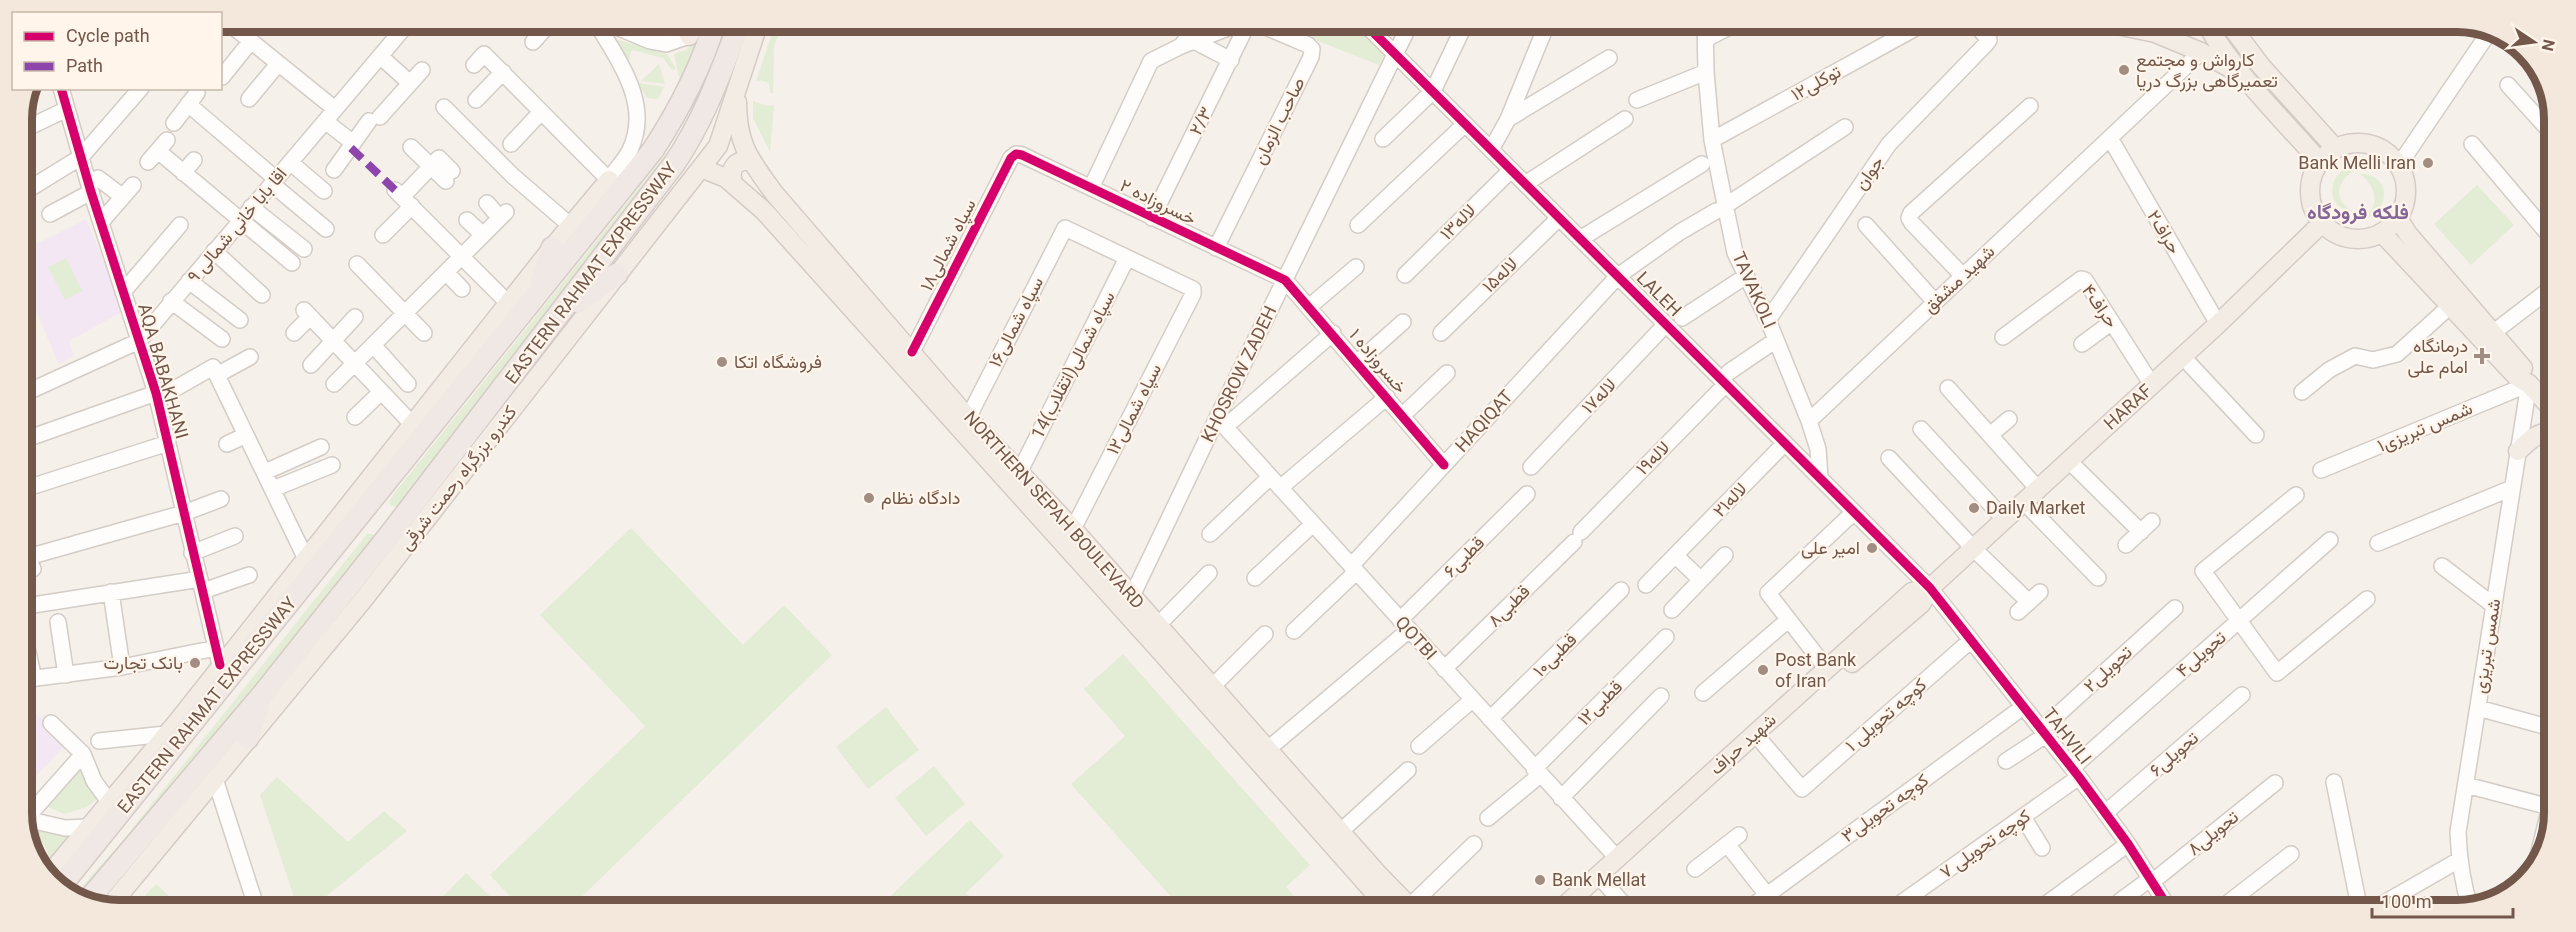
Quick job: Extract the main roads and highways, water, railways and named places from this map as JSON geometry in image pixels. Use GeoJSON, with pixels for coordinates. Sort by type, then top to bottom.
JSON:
{"type":"FeatureCollection","features":[{"type":"Feature","properties":{"kind":"highway","name":"EASTERN RAHMAT EXPRESSWAY"},"geometry":{"type":"LineString","coordinates":[[64,882],[653,150],[696,75],[712,31]]}},
{"type":"Feature","properties":{"kind":"highway","name":"EASTERN RAHMAT EXPRESSWAY"},"geometry":{"type":"LineString","coordinates":[[91,896],[262,694],[381,546],[560,315],[693,137],[711,101],[737,31]]}},
{"type":"Feature","properties":{"kind":"highway"},"geometry":{"type":"LineString","coordinates":[[537,292],[552,248]]}},
{"type":"Feature","properties":{"kind":"highway"},"geometry":{"type":"LineString","coordinates":[[560,315],[617,274]]}},
{"type":"Feature","properties":{"kind":"highway"},"geometry":{"type":"LineString","coordinates":[[388,481],[383,496],[387,507],[401,511],[412,506]]}},
{"type":"Feature","properties":{"kind":"highway"},"geometry":{"type":"LineString","coordinates":[[354,524],[365,521],[378,525],[382,534],[381,546]]}},
{"type":"Feature","properties":{"kind":"highway"},"geometry":{"type":"LineString","coordinates":[[248,738],[262,694]]}},
{"type":"Feature","properties":{"kind":"highway"},"geometry":{"type":"LineString","coordinates":[[172,727],[212,701]]}},
{"type":"Feature","properties":{"kind":"main road","name":"کندرو بزرگراه رحمت شرقی"},"geometry":{"type":"LineString","coordinates":[[114,901],[363,600],[718,146],[756,31]]}},
{"type":"Feature","properties":{"kind":"main road"},"geometry":{"type":"LineString","coordinates":[[2146,31],[2201,52],[2247,78]]}},
{"type":"Feature","properties":{"kind":"main road"},"geometry":{"type":"LineString","coordinates":[[2210,31],[2247,78],[2320,162]]}},
{"type":"Feature","properties":{"kind":"main road"},"geometry":{"type":"LineString","coordinates":[[2235,31],[2261,66],[2336,149]]}},
{"type":"Feature","properties":{"kind":"main road"},"geometry":{"type":"LineString","coordinates":[[2249,31],[2261,66]]}},
{"type":"Feature","properties":{"kind":"main road","name":"NORTHERN SEPAH BOULEVARD"},"geometry":{"type":"LineString","coordinates":[[737,90],[740,140],[751,161],[774,194],[968,418],[1019,472],[1036,502],[1073,529],[1268,749],[1292,788],[1341,831],[1405,901]]}},
{"type":"Feature","properties":{"kind":"main road"},"geometry":{"type":"LineString","coordinates":[[2349,144],[2377,147],[2398,165],[2404,178],[2406,192],[2404,206],[2398,219],[2382,233],[2366,239],[2350,239],[2334,233],[2322,223],[2315,212],[2311,193],[2314,174],[2320,162],[2336,149],[2349,144]]}},
{"type":"Feature","properties":{"kind":"main road"},"geometry":{"type":"LineString","coordinates":[[733,183],[731,176],[734,165],[739,161],[751,161]]}},
{"type":"Feature","properties":{"kind":"main road","name":"NORTHERN SEPAH BOULEVARD"},"geometry":{"type":"LineString","coordinates":[[701,168],[714,172],[733,183],[764,212],[1036,502],[1292,788],[1383,901]]}},
{"type":"Feature","properties":{"kind":"main road"},"geometry":{"type":"LineString","coordinates":[[52,870],[172,727],[218,656],[306,559],[552,248],[609,180]]}},
{"type":"Feature","properties":{"kind":"main road"},"geometry":{"type":"LineString","coordinates":[[2398,219],[2408,234],[2494,332],[2523,369],[2529,384]]}},
{"type":"Feature","properties":{"kind":"main road","name":"HARAF"},"geometry":{"type":"LineString","coordinates":[[1876,634],[1921,604],[1930,588],[2183,357],[2322,223]]}},
{"type":"Feature","properties":{"kind":"main road"},"geometry":{"type":"LineString","coordinates":[[2382,233],[2516,376],[2529,384],[2544,401]]}},
{"type":"Feature","properties":{"kind":"main road"},"geometry":{"type":"LineString","coordinates":[[2518,451],[2532,438],[2544,432]]}},
{"type":"Feature","properties":{"kind":"main road"},"geometry":{"type":"LineString","coordinates":[[1584,901],[1876,634]]}},
{"type":"Feature","properties":{"kind":"main road","name":"شهید حراف"},"geometry":{"type":"LineString","coordinates":[[1570,901],[1827,669],[1876,634]]}},
{"type":"Feature","properties":{"kind":"place","name":"کارواش و مجتمع تعمیرگاهی بزرگ دریا"},"geometry":{"type":"Point","coordinates":[2124,70]}},
{"type":"Feature","properties":{"kind":"place","name":"Bank Melli Iran"},"geometry":{"type":"Point","coordinates":[2428,163]}},
{"type":"Feature","properties":{"kind":"place","name":"درمانگاه امام علی"},"geometry":{"type":"Point","coordinates":[2482,356]}},
{"type":"Feature","properties":{"kind":"place","name":"فروشگاه اتکا"},"geometry":{"type":"Point","coordinates":[722,362]}},
{"type":"Feature","properties":{"kind":"place","name":"دادگاه نظام"},"geometry":{"type":"Point","coordinates":[869,498]}},
{"type":"Feature","properties":{"kind":"place","name":"Daily Market"},"geometry":{"type":"Point","coordinates":[1974,508]}},
{"type":"Feature","properties":{"kind":"place","name":"امیر علی"},"geometry":{"type":"Point","coordinates":[1872,548]}},
{"type":"Feature","properties":{"kind":"place","name":"بانک تجارت"},"geometry":{"type":"Point","coordinates":[195,663]}},
{"type":"Feature","properties":{"kind":"place","name":"Post Bank of Iran"},"geometry":{"type":"Point","coordinates":[1763,670]}},
{"type":"Feature","properties":{"kind":"place","name":"Bank Mellat"},"geometry":{"type":"Point","coordinates":[1540,880]}},
{"type":"Feature","properties":{"kind":"district","name":"فلکه فرودگاه"},"geometry":{"type":"Point","coordinates":[2358,212]}}]}
